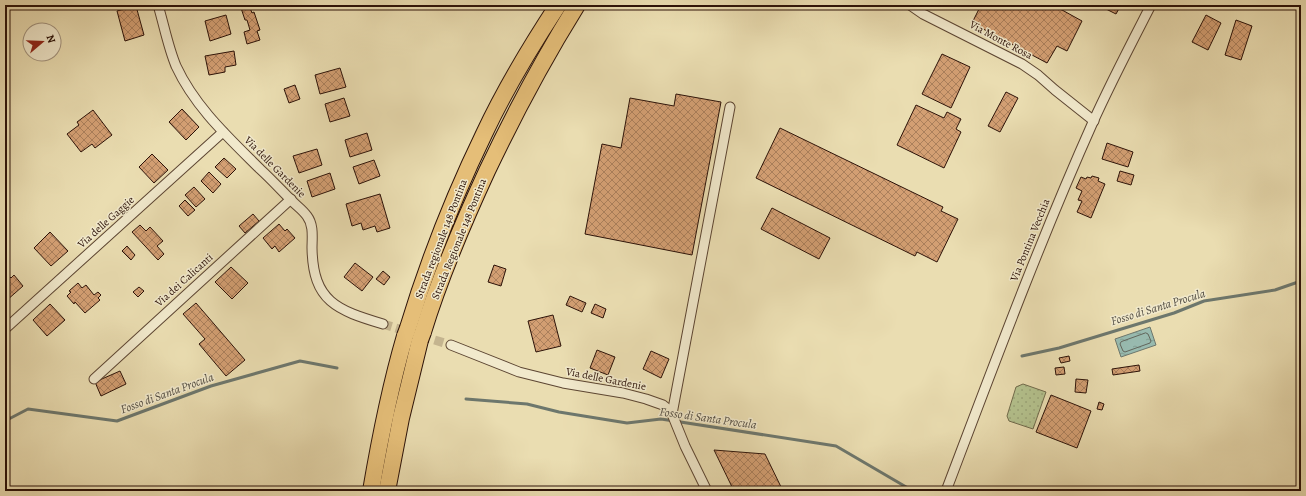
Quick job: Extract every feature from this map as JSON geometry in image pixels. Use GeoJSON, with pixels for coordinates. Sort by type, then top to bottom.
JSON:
{"type":"FeatureCollection","features":[{"type":"Feature","properties":{"kind":"highway","name":"Strada regionale 148 Pontina"},"geometry":{"type":"LineString","coordinates":[[371,491],[390,388],[406,332],[440,239],[484,134],[525,58],[558,5]]}},
{"type":"Feature","properties":{"kind":"highway","name":"Strada Regionale 148 Pontina"},"geometry":{"type":"LineString","coordinates":[[386,491],[401,418],[422,336],[440,282],[476,194],[522,102],[577,5]]}},
{"type":"Feature","properties":{"kind":"street","name":"Via delle Gardenie"},"geometry":{"type":"LineString","coordinates":[[158,5],[169,46],[181,74],[201,107],[223,132],[307,216],[311,223],[312,258],[316,279],[322,291],[327,298],[341,309],[354,315],[383,324]]}},
{"type":"Feature","properties":{"kind":"street","name":"Via Monte Rosa"},"geometry":{"type":"LineString","coordinates":[[910,5],[923,14],[1022,64],[1038,75],[1094,121]]}},
{"type":"Feature","properties":{"kind":"street","name":"Via Pontina Vecchia"},"geometry":{"type":"LineString","coordinates":[[946,491],[1026,281],[1059,200],[1094,121],[1151,5]]}},
{"type":"Feature","properties":{"kind":"street"},"geometry":{"type":"LineString","coordinates":[[707,491],[680,435],[672,414],[730,107]]}},
{"type":"Feature","properties":{"kind":"street","name":"Via delle Gaggie"},"geometry":{"type":"LineString","coordinates":[[5,329],[223,132]]}},
{"type":"Feature","properties":{"kind":"street","name":"Via dei Calicanti"},"geometry":{"type":"LineString","coordinates":[[94,379],[290,199]]}},
{"type":"Feature","properties":{"kind":"street","name":"Via delle Gardenie"},"geometry":{"type":"LineString","coordinates":[[451,346],[520,372],[563,383],[623,393],[652,400],[663,405],[672,414]]}},
{"type":"Feature","properties":{"kind":"green space"},"geometry":{"type":"Polygon","coordinates":[[[1023,384],[1046,392],[1033,429],[1009,421],[1007,416],[1016,387],[1023,384]]]}},
{"type":"Feature","properties":{"kind":"water"},"geometry":{"type":"Polygon","coordinates":[[[1150,327],[1156,345],[1121,357],[1115,339],[1150,327]]]}},
{"type":"Feature","properties":{"kind":"building"},"geometry":{"type":"Polygon","coordinates":[[[240,5],[249,5],[252,13],[254,12],[260,30],[257,31],[260,40],[247,44],[244,32],[250,30],[240,5]]]}},
{"type":"Feature","properties":{"kind":"building"},"geometry":{"type":"Polygon","coordinates":[[[981,5],[1053,5],[1082,21],[1067,51],[1057,46],[1047,63],[972,23],[981,5]]]}},
{"type":"Feature","properties":{"kind":"building"},"geometry":{"type":"Polygon","coordinates":[[[1103,5],[1121,5],[1116,14],[1102,7],[1103,5]]]}},
{"type":"Feature","properties":{"kind":"building"},"geometry":{"type":"Polygon","coordinates":[[[136,6],[144,35],[125,41],[117,11],[136,6]]]}},
{"type":"Feature","properties":{"kind":"building"},"geometry":{"type":"Polygon","coordinates":[[[226,15],[231,34],[210,41],[205,21],[226,15]]]}},
{"type":"Feature","properties":{"kind":"building"},"geometry":{"type":"Polygon","coordinates":[[[1206,15],[1221,23],[1208,50],[1192,42],[1206,15]]]}},
{"type":"Feature","properties":{"kind":"building"},"geometry":{"type":"Polygon","coordinates":[[[1236,20],[1252,26],[1241,60],[1225,55],[1236,20]]]}},
{"type":"Feature","properties":{"kind":"building"},"geometry":{"type":"Polygon","coordinates":[[[234,51],[236,65],[225,67],[225,72],[209,75],[205,56],[234,51]]]}},
{"type":"Feature","properties":{"kind":"building"},"geometry":{"type":"Polygon","coordinates":[[[942,54],[970,67],[951,108],[922,94],[942,54]]]}},
{"type":"Feature","properties":{"kind":"building"},"geometry":{"type":"Polygon","coordinates":[[[340,68],[346,87],[320,94],[315,75],[340,68]]]}},
{"type":"Feature","properties":{"kind":"building"},"geometry":{"type":"Polygon","coordinates":[[[295,85],[300,99],[289,103],[284,89],[295,85]]]}},
{"type":"Feature","properties":{"kind":"building"},"geometry":{"type":"Polygon","coordinates":[[[1006,92],[1018,98],[1000,132],[988,126],[1006,92]]]}},
{"type":"Feature","properties":{"kind":"building"},"geometry":{"type":"Polygon","coordinates":[[[676,94],[721,102],[692,255],[585,234],[602,144],[621,148],[630,98],[674,106],[676,94]]]}},
{"type":"Feature","properties":{"kind":"building"},"geometry":{"type":"Polygon","coordinates":[[[344,98],[350,116],[330,122],[325,104],[344,98]]]}},
{"type":"Feature","properties":{"kind":"building"},"geometry":{"type":"Polygon","coordinates":[[[916,105],[944,118],[947,112],[961,119],[956,129],[961,132],[944,168],[897,145],[916,105]]]}},
{"type":"Feature","properties":{"kind":"building"},"geometry":{"type":"Polygon","coordinates":[[[182,109],[199,127],[186,140],[169,122],[182,109]]]}},
{"type":"Feature","properties":{"kind":"building"},"geometry":{"type":"Polygon","coordinates":[[[93,110],[112,135],[95,148],[92,144],[81,152],[67,134],[79,125],[77,122],[93,110]]]}},
{"type":"Feature","properties":{"kind":"building"},"geometry":{"type":"Polygon","coordinates":[[[780,128],[943,207],[941,211],[958,219],[937,262],[917,252],[915,256],[756,178],[780,128]]]}},
{"type":"Feature","properties":{"kind":"building"},"geometry":{"type":"Polygon","coordinates":[[[367,133],[372,150],[350,157],[345,140],[367,133]]]}},
{"type":"Feature","properties":{"kind":"building"},"geometry":{"type":"Polygon","coordinates":[[[1107,143],[1133,152],[1128,167],[1102,159],[1107,143]]]}},
{"type":"Feature","properties":{"kind":"building"},"geometry":{"type":"Polygon","coordinates":[[[317,149],[322,165],[299,173],[293,156],[317,149]]]}},
{"type":"Feature","properties":{"kind":"building"},"geometry":{"type":"Polygon","coordinates":[[[152,154],[168,170],[154,183],[139,167],[152,154]]]}},
{"type":"Feature","properties":{"kind":"building"},"geometry":{"type":"Polygon","coordinates":[[[224,158],[236,169],[227,178],[215,167],[224,158]]]}},
{"type":"Feature","properties":{"kind":"building"},"geometry":{"type":"Polygon","coordinates":[[[374,160],[380,176],[359,184],[353,167],[374,160]]]}},
{"type":"Feature","properties":{"kind":"building"},"geometry":{"type":"Polygon","coordinates":[[[1120,171],[1134,175],[1131,185],[1117,181],[1120,171]]]}},
{"type":"Feature","properties":{"kind":"building"},"geometry":{"type":"Polygon","coordinates":[[[209,172],[221,184],[213,193],[201,181],[209,172]]]}},
{"type":"Feature","properties":{"kind":"building"},"geometry":{"type":"Polygon","coordinates":[[[330,173],[335,189],[312,197],[307,181],[330,173]]]}},
{"type":"Feature","properties":{"kind":"building"},"geometry":{"type":"Polygon","coordinates":[[[1092,176],[1099,178],[1098,181],[1105,184],[1091,218],[1077,212],[1082,201],[1078,200],[1082,191],[1076,188],[1081,177],[1086,179],[1087,177],[1091,178],[1092,176]]]}},
{"type":"Feature","properties":{"kind":"building"},"geometry":{"type":"Polygon","coordinates":[[[194,187],[205,199],[196,207],[185,195],[194,187]]]}},
{"type":"Feature","properties":{"kind":"building"},"geometry":{"type":"Polygon","coordinates":[[[380,194],[390,228],[377,232],[375,226],[363,230],[361,223],[352,226],[346,204],[380,194]]]}},
{"type":"Feature","properties":{"kind":"building"},"geometry":{"type":"Polygon","coordinates":[[[185,200],[195,210],[188,216],[179,206],[185,200]]]}},
{"type":"Feature","properties":{"kind":"building"},"geometry":{"type":"Polygon","coordinates":[[[772,208],[830,238],[819,259],[761,229],[772,208]]]}},
{"type":"Feature","properties":{"kind":"building"},"geometry":{"type":"Polygon","coordinates":[[[253,214],[259,221],[245,233],[239,226],[253,214]]]}},
{"type":"Feature","properties":{"kind":"building"},"geometry":{"type":"Polygon","coordinates":[[[279,224],[285,231],[287,229],[295,238],[279,252],[275,246],[272,249],[263,238],[279,224]]]}},
{"type":"Feature","properties":{"kind":"building"},"geometry":{"type":"Polygon","coordinates":[[[140,225],[146,231],[150,227],[163,241],[157,246],[164,254],[158,260],[132,232],[140,225]]]}},
{"type":"Feature","properties":{"kind":"building"},"geometry":{"type":"Polygon","coordinates":[[[50,232],[68,251],[51,266],[34,248],[50,232]]]}},
{"type":"Feature","properties":{"kind":"building"},"geometry":{"type":"Polygon","coordinates":[[[127,246],[135,255],[131,260],[122,251],[127,246]]]}},
{"type":"Feature","properties":{"kind":"building"},"geometry":{"type":"Polygon","coordinates":[[[355,263],[373,277],[362,291],[344,277],[355,263]]]}},
{"type":"Feature","properties":{"kind":"building"},"geometry":{"type":"Polygon","coordinates":[[[494,265],[506,269],[501,286],[488,282],[494,265]]]}},
{"type":"Feature","properties":{"kind":"building"},"geometry":{"type":"Polygon","coordinates":[[[231,267],[248,283],[232,299],[215,282],[231,267]]]}},
{"type":"Feature","properties":{"kind":"building"},"geometry":{"type":"Polygon","coordinates":[[[383,271],[390,277],[384,285],[376,279],[383,271]]]}},
{"type":"Feature","properties":{"kind":"building"},"geometry":{"type":"Polygon","coordinates":[[[5,272],[11,278],[14,275],[23,286],[6,301],[5,272]]]}},
{"type":"Feature","properties":{"kind":"building"},"geometry":{"type":"Polygon","coordinates":[[[78,283],[82,288],[86,285],[94,295],[98,292],[101,295],[98,298],[100,300],[85,313],[67,296],[71,292],[69,291],[78,283]]]}},
{"type":"Feature","properties":{"kind":"building"},"geometry":{"type":"Polygon","coordinates":[[[139,287],[144,291],[138,297],[133,292],[139,287]]]}},
{"type":"Feature","properties":{"kind":"building"},"geometry":{"type":"Polygon","coordinates":[[[570,296],[586,303],[582,312],[566,305],[570,296]]]}},
{"type":"Feature","properties":{"kind":"building"},"geometry":{"type":"Polygon","coordinates":[[[196,303],[245,360],[226,376],[199,344],[205,339],[183,314],[196,303]]]}},
{"type":"Feature","properties":{"kind":"building"},"geometry":{"type":"Polygon","coordinates":[[[50,304],[65,320],[47,336],[33,320],[50,304]]]}},
{"type":"Feature","properties":{"kind":"building"},"geometry":{"type":"Polygon","coordinates":[[[595,304],[606,309],[603,318],[591,313],[595,304]]]}},
{"type":"Feature","properties":{"kind":"building"},"geometry":{"type":"Polygon","coordinates":[[[553,315],[561,346],[536,352],[528,321],[553,315]]]}},
{"type":"Feature","properties":{"kind":"building"},"geometry":{"type":"Polygon","coordinates":[[[597,350],[615,357],[608,375],[590,368],[597,350]]]}},
{"type":"Feature","properties":{"kind":"building"},"geometry":{"type":"Polygon","coordinates":[[[651,351],[669,359],[661,378],[643,369],[651,351]]]}},
{"type":"Feature","properties":{"kind":"building"},"geometry":{"type":"Polygon","coordinates":[[[1069,356],[1070,361],[1061,363],[1059,358],[1069,356]]]}},
{"type":"Feature","properties":{"kind":"building"},"geometry":{"type":"Polygon","coordinates":[[[1139,365],[1140,371],[1113,375],[1112,369],[1139,365]]]}},
{"type":"Feature","properties":{"kind":"building"},"geometry":{"type":"Polygon","coordinates":[[[1064,367],[1065,374],[1056,375],[1055,368],[1064,367]]]}},
{"type":"Feature","properties":{"kind":"building"},"geometry":{"type":"Polygon","coordinates":[[[120,371],[126,384],[101,396],[95,382],[120,371]]]}},
{"type":"Feature","properties":{"kind":"building"},"geometry":{"type":"Polygon","coordinates":[[[1076,379],[1088,380],[1086,393],[1075,392],[1076,379]]]}},
{"type":"Feature","properties":{"kind":"building"},"geometry":{"type":"Polygon","coordinates":[[[1051,395],[1091,411],[1077,448],[1036,432],[1051,395]]]}},
{"type":"Feature","properties":{"kind":"building"},"geometry":{"type":"Polygon","coordinates":[[[1099,402],[1104,404],[1102,410],[1097,409],[1099,402]]]}},
{"type":"Feature","properties":{"kind":"building"},"geometry":{"type":"Polygon","coordinates":[[[714,450],[765,454],[783,491],[734,491],[714,450]]]}},
{"type":"Feature","properties":{"kind":"waterway","name":"Fosso di Santa Procula"},"geometry":{"type":"LineString","coordinates":[[1022,356],[1059,348],[1174,313],[1204,301],[1275,290],[1301,281]]}},
{"type":"Feature","properties":{"kind":"waterway","name":"Fosso di Santa Procula"},"geometry":{"type":"LineString","coordinates":[[5,421],[28,409],[117,421],[211,386],[300,361],[337,368]]}},
{"type":"Feature","properties":{"kind":"waterway","name":"Fosso di Santa Procula"},"geometry":{"type":"LineString","coordinates":[[466,399],[527,404],[559,412],[627,423],[661,419],[836,446],[913,491]]}},
{"type":"Feature","properties":{"kind":"tunnel"},"geometry":{"type":"LineString","coordinates":[[383,324],[451,345]]}}]}
